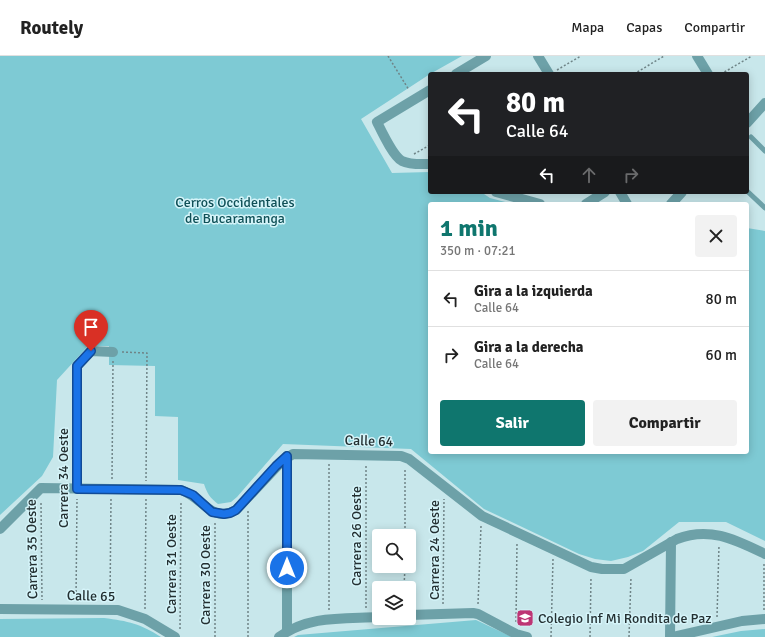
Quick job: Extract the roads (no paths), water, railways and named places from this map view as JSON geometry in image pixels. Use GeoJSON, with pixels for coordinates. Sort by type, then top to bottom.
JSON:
{"type":"FeatureCollection","features":[{"type":"Feature","properties":{"kind":"street"},"geometry":{"type":"LineString","coordinates":[[459,72],[486,56]]}},
{"type":"Feature","properties":{"kind":"street"},"geometry":{"type":"LineString","coordinates":[[538,56],[553,72]]}},
{"type":"Feature","properties":{"kind":"street"},"geometry":{"type":"LineString","coordinates":[[697,56],[707,72]]}},
{"type":"Feature","properties":{"kind":"street"},"geometry":{"type":"LineString","coordinates":[[428,91],[377,122],[397,157],[402,161],[411,164],[428,164]]}},
{"type":"Feature","properties":{"kind":"street"},"geometry":{"type":"LineString","coordinates":[[749,121],[765,103]]}},
{"type":"Feature","properties":{"kind":"street"},"geometry":{"type":"LineString","coordinates":[[503,194],[533,202]]}},
{"type":"Feature","properties":{"kind":"street"},"geometry":{"type":"LineString","coordinates":[[589,202],[602,194]]}},
{"type":"Feature","properties":{"kind":"street"},"geometry":{"type":"LineString","coordinates":[[673,202],[680,194]]}},
{"type":"Feature","properties":{"kind":"street","name":"Carrera 34 Oeste"},"geometry":{"type":"LineString","coordinates":[[77,489],[77,366],[91,351],[113,352]]}},
{"type":"Feature","properties":{"kind":"street","name":"Calle 64"},"geometry":{"type":"LineString","coordinates":[[287,456],[293,454],[400,456],[414,463],[482,516],[591,567],[602,569],[620,569],[631,565],[671,542],[686,535],[694,534],[719,535],[732,538],[765,554]]}},
{"type":"Feature","properties":{"kind":"street"},"geometry":{"type":"LineString","coordinates":[[0,529],[40,488],[181,490],[193,495],[205,507],[215,512],[224,514],[230,513],[236,510],[287,456]]}},
{"type":"Feature","properties":{"kind":"street"},"geometry":{"type":"LineString","coordinates":[[283,634],[287,456]]}},
{"type":"Feature","properties":{"kind":"street"},"geometry":{"type":"LineString","coordinates":[[671,542],[671,637],[742,621],[764,619]]}},
{"type":"Feature","properties":{"kind":"street","name":"Calle 65"},"geometry":{"type":"LineString","coordinates":[[0,609],[125,611],[178,633]]}},
{"type":"Feature","properties":{"kind":"street"},"geometry":{"type":"LineString","coordinates":[[416,616],[467,612],[478,614],[516,634],[527,637]]}},
{"type":"Feature","properties":{"kind":"street"},"geometry":{"type":"LineString","coordinates":[[283,634],[298,625],[310,622],[372,618]]}},
{"type":"Feature","properties":{"kind":"lane"},"geometry":{"type":"LineString","coordinates":[[751,138],[765,151]]}},
{"type":"Feature","properties":{"kind":"lane"},"geometry":{"type":"LineString","coordinates":[[749,193],[765,208]]}},
{"type":"Feature","properties":{"kind":"place","name":"Colegio Inf Mi Rondita de Paz"},"geometry":{"type":"Point","coordinates":[525,618]}},
{"type":"Feature","properties":{"kind":"park label","name":"Cerros Occidentales de Bucaramanga"},"geometry":{"type":"Point","coordinates":[235,210]}}]}
